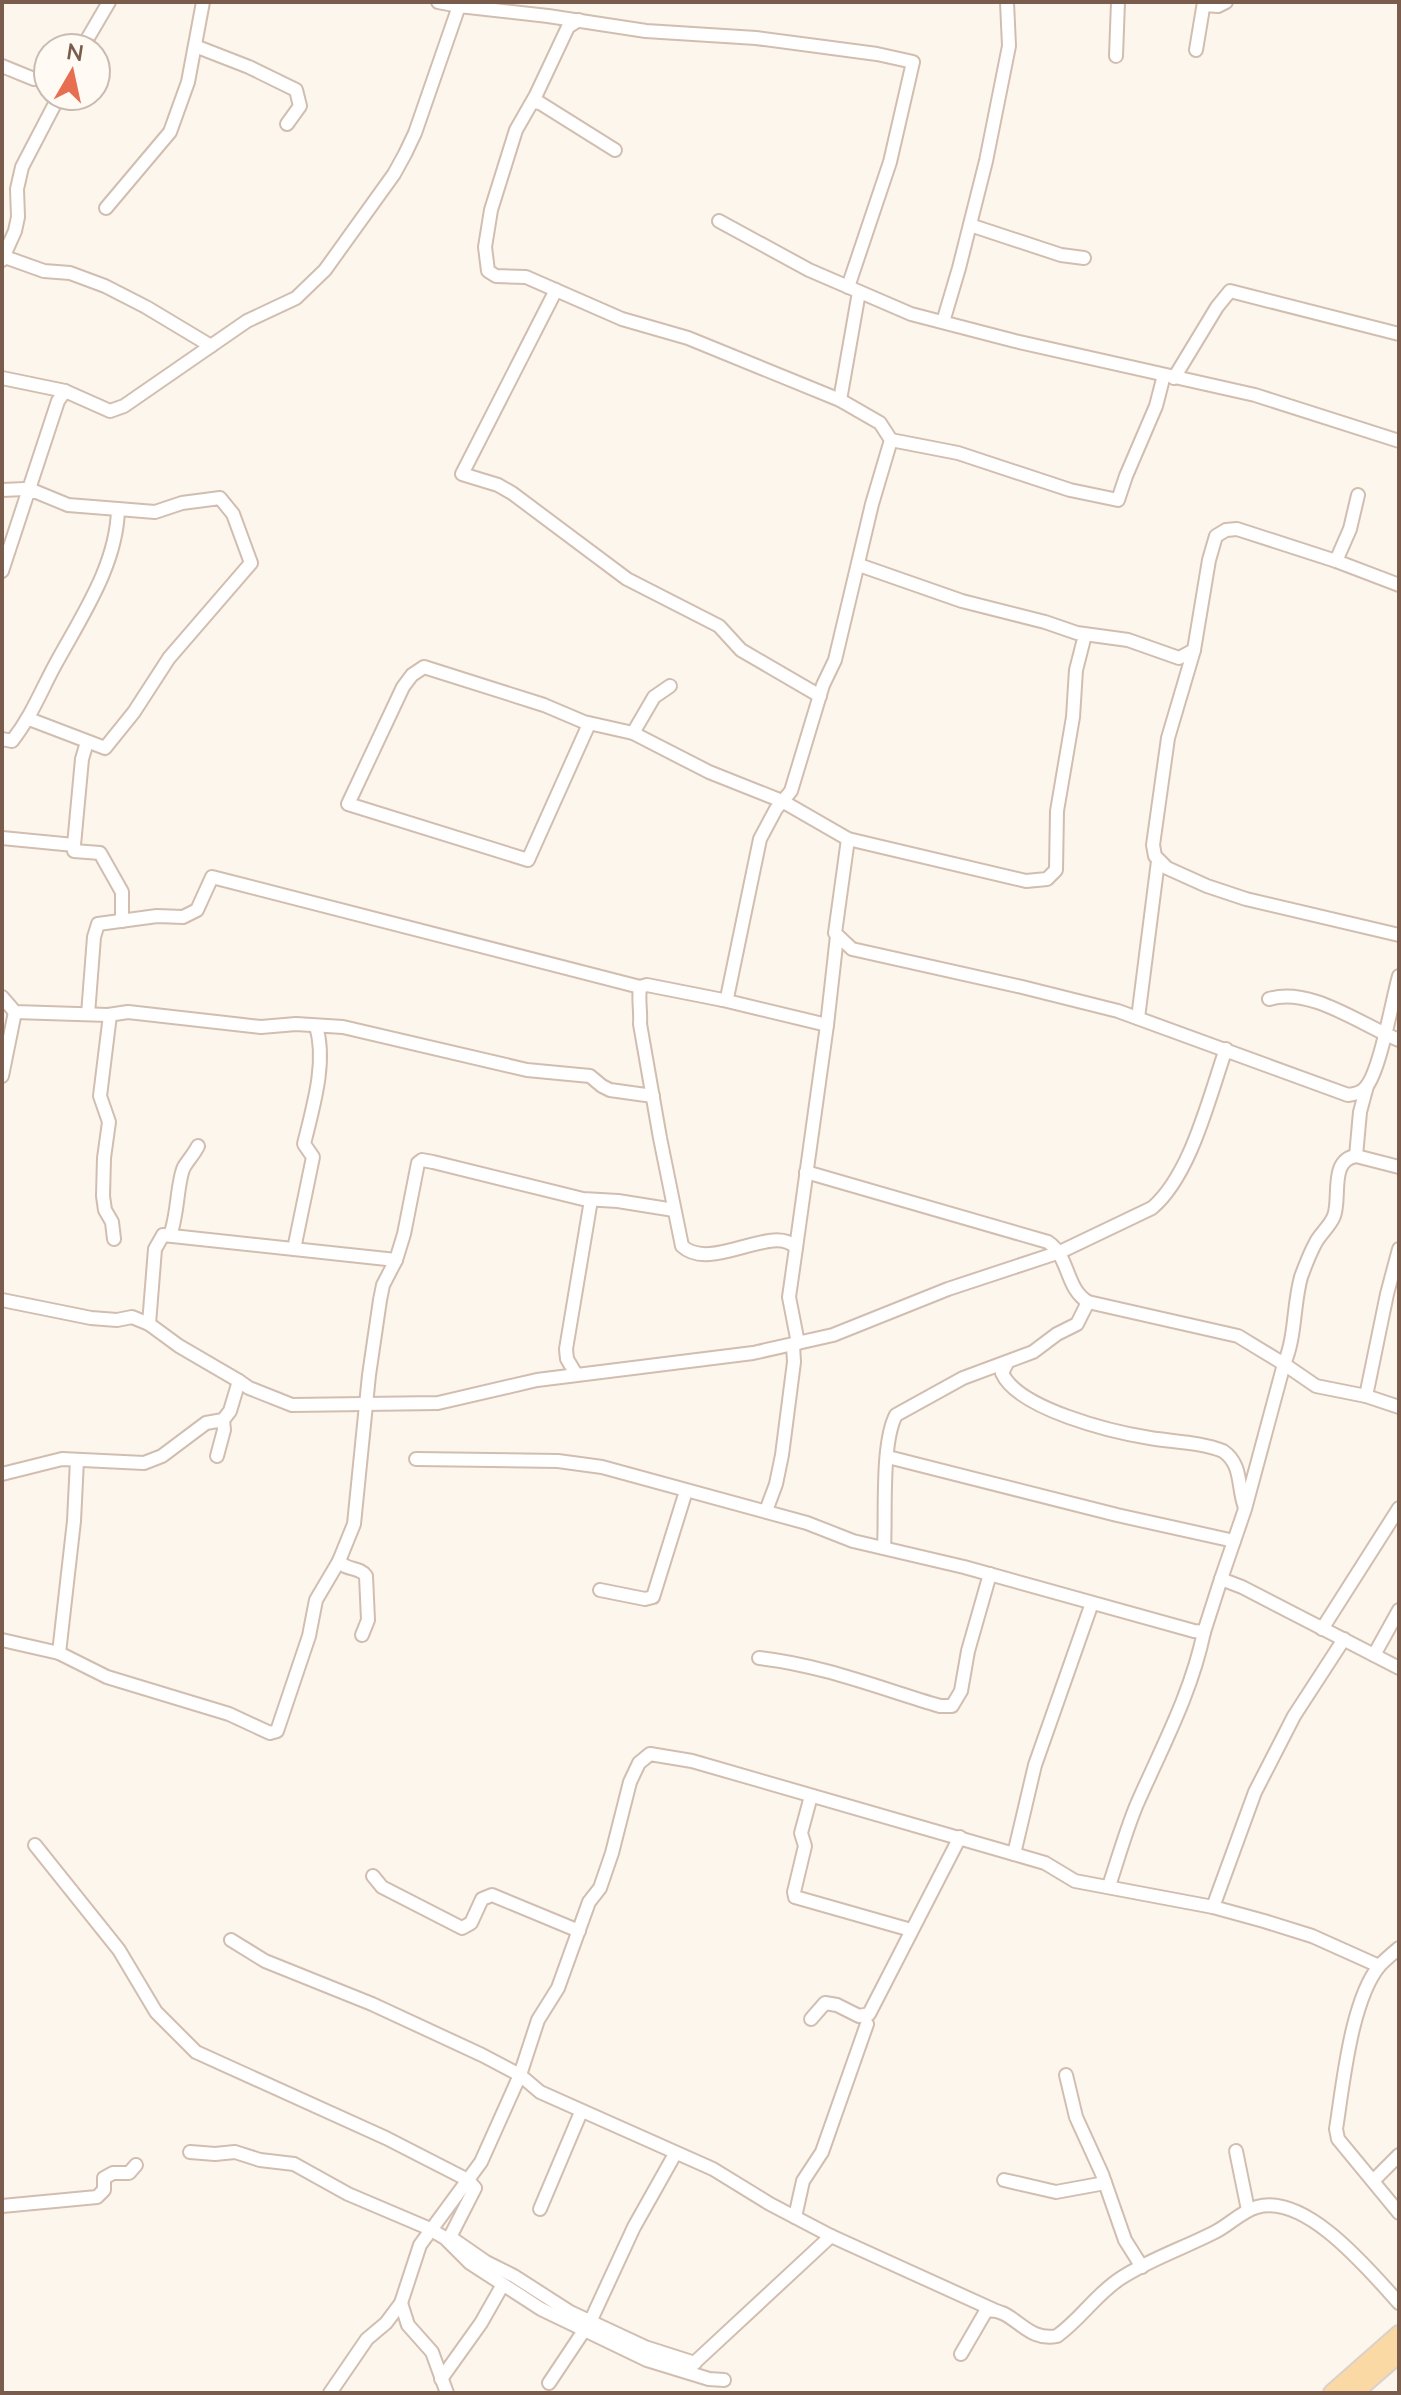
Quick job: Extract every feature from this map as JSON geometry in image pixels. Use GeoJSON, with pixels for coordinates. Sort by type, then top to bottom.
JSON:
{"type":"FeatureCollection","features":[{"type":"Feature","properties":{"kind":"main road"},"geometry":{"type":"LineString","coordinates":[[1332,2393],[1399,2334]]}},
{"type":"Feature","properties":{"kind":"main road"},"geometry":{"type":"LineString","coordinates":[[1354,2393],[1399,2355]]}},
{"type":"Feature","properties":{"kind":"street"},"geometry":{"type":"LineString","coordinates":[[91,32],[109,2]]}},
{"type":"Feature","properties":{"kind":"street"},"geometry":{"type":"LineString","coordinates":[[106,208],[170,132],[188,82],[203,2]]}},
{"type":"Feature","properties":{"kind":"street"},"geometry":{"type":"LineString","coordinates":[[439,2],[459,6],[534,8],[571,22],[820,46],[913,62],[890,162],[853,290],[840,400]]}},
{"type":"Feature","properties":{"kind":"street"},"geometry":{"type":"LineString","coordinates":[[943,322],[970,225],[1009,46],[1007,2]]}},
{"type":"Feature","properties":{"kind":"street"},"geometry":{"type":"LineString","coordinates":[[1116,56],[1118,2]]}},
{"type":"Feature","properties":{"kind":"street"},"geometry":{"type":"LineString","coordinates":[[1196,50],[1204,3],[1218,6],[1226,2]]}},
{"type":"Feature","properties":{"kind":"street"},"geometry":{"type":"LineString","coordinates":[[2,367],[5,378],[65,391],[110,411],[124,406],[247,321],[296,298],[343,247],[394,174],[415,133],[459,6]]}},
{"type":"Feature","properties":{"kind":"street"},"geometry":{"type":"LineString","coordinates":[[571,22],[536,100],[516,130],[491,210],[485,247],[488,271],[493,276],[526,277],[622,319],[688,338],[840,400],[880,423],[891,440],[958,453],[1070,490],[1119,500],[1126,476],[1169,376],[1230,291],[1399,334]]}},
{"type":"Feature","properties":{"kind":"street"},"geometry":{"type":"LineString","coordinates":[[195,46],[296,90],[300,106],[287,124]]}},
{"type":"Feature","properties":{"kind":"street"},"geometry":{"type":"LineString","coordinates":[[2,66],[32,78]]}},
{"type":"Feature","properties":{"kind":"street"},"geometry":{"type":"LineString","coordinates":[[536,100],[615,150]]}},
{"type":"Feature","properties":{"kind":"street"},"geometry":{"type":"LineString","coordinates":[[51,112],[22,167],[17,189],[18,217],[3,257],[44,271],[70,273],[105,286],[211,346]]}},
{"type":"Feature","properties":{"kind":"street"},"geometry":{"type":"LineString","coordinates":[[719,221],[788,259],[911,314],[1015,341],[1255,395],[1399,441]]}},
{"type":"Feature","properties":{"kind":"street"},"geometry":{"type":"LineString","coordinates":[[970,225],[1061,255],[1084,258]]}},
{"type":"Feature","properties":{"kind":"street"},"geometry":{"type":"LineString","coordinates":[[556,290],[462,474],[498,485],[512,493],[529,508],[589,547],[627,579],[719,626],[741,650],[820,696]]}},
{"type":"Feature","properties":{"kind":"street"},"geometry":{"type":"LineString","coordinates":[[2,571],[58,401],[65,391]]}},
{"type":"Feature","properties":{"kind":"street"},"geometry":{"type":"LineString","coordinates":[[723,1000],[727,998],[760,839],[791,791],[820,696],[835,660],[872,504],[891,440]]}},
{"type":"Feature","properties":{"kind":"street"},"geometry":{"type":"LineString","coordinates":[[2,490],[25,489],[28,493]]}},
{"type":"Feature","properties":{"kind":"street"},"geometry":{"type":"LineString","coordinates":[[28,493],[34,491],[68,505],[155,512],[182,503],[220,498],[233,514],[251,563],[169,658],[134,712],[105,748],[29,719]]}},
{"type":"Feature","properties":{"kind":"street"},"geometry":{"type":"LineString","coordinates":[[1336,561],[1350,529],[1358,495]]}},
{"type":"Feature","properties":{"kind":"street"},"geometry":{"type":"LineString","coordinates":[[2,739],[12,741],[29,719],[103,573],[114,540],[118,509]]}},
{"type":"Feature","properties":{"kind":"street"},"geometry":{"type":"LineString","coordinates":[[1138,1018],[1158,861],[1153,849],[1155,818],[1168,738],[1194,650],[1215,539],[1222,531],[1237,529],[1399,585]]}},
{"type":"Feature","properties":{"kind":"street"},"geometry":{"type":"LineString","coordinates":[[859,565],[962,601],[1085,635],[1128,640],[1179,658],[1194,650]]}},
{"type":"Feature","properties":{"kind":"street"},"geometry":{"type":"LineString","coordinates":[[589,724],[528,860],[348,804],[403,687],[412,675],[424,667],[544,705],[589,724],[633,733],[709,772],[782,801],[848,839],[1026,881],[1047,879],[1054,875],[1057,811],[1073,717],[1076,670],[1085,635]]}},
{"type":"Feature","properties":{"kind":"street"},"geometry":{"type":"LineString","coordinates":[[1179,658],[1184,683]]}},
{"type":"Feature","properties":{"kind":"street"},"geometry":{"type":"LineString","coordinates":[[633,733],[654,697],[670,686]]}},
{"type":"Feature","properties":{"kind":"street"},"geometry":{"type":"LineString","coordinates":[[87,742],[82,759],[74,851],[100,853],[122,892],[122,921]]}},
{"type":"Feature","properties":{"kind":"street"},"geometry":{"type":"LineString","coordinates":[[2,838],[74,845]]}},
{"type":"Feature","properties":{"kind":"street"},"geometry":{"type":"LineString","coordinates":[[766,1511],[782,1455],[794,1362],[796,1344],[789,1297],[827,1025],[837,936],[836,912],[848,839]]}},
{"type":"Feature","properties":{"kind":"street"},"geometry":{"type":"LineString","coordinates":[[1158,861],[1187,878],[1246,899],[1399,935]]}},
{"type":"Feature","properties":{"kind":"street"},"geometry":{"type":"LineString","coordinates":[[88,1014],[94,937],[98,924],[157,916],[183,917],[197,910],[212,877],[640,987],[658,986],[827,1025]]}},
{"type":"Feature","properties":{"kind":"street"},"geometry":{"type":"LineString","coordinates":[[837,936],[852,949],[881,957],[1022,987],[1138,1018],[1348,1095],[1358,1093],[1367,1086]]}},
{"type":"Feature","properties":{"kind":"street"},"geometry":{"type":"LineString","coordinates":[[1356,1156],[1360,1112],[1385,1034],[1399,976]]}},
{"type":"Feature","properties":{"kind":"street"},"geometry":{"type":"LineString","coordinates":[[640,987],[640,1024],[682,1246],[690,1252],[703,1254],[778,1240],[796,1248]]}},
{"type":"Feature","properties":{"kind":"street"},"geometry":{"type":"LineString","coordinates":[[2,997],[15,1012],[110,1015],[128,1012],[261,1027],[296,1024],[343,1027],[527,1070],[590,1076],[610,1090],[653,1096]]}},
{"type":"Feature","properties":{"kind":"street"},"geometry":{"type":"LineString","coordinates":[[1269,999],[1281,997],[1321,1002],[1399,1040]]}},
{"type":"Feature","properties":{"kind":"street"},"geometry":{"type":"LineString","coordinates":[[2,1076],[15,1012]]}},
{"type":"Feature","properties":{"kind":"street"},"geometry":{"type":"LineString","coordinates":[[110,1015],[100,1096],[109,1122],[103,1196],[114,1239]]}},
{"type":"Feature","properties":{"kind":"street"},"geometry":{"type":"LineString","coordinates":[[294,1249],[313,1157],[304,1144],[320,1077],[320,1038],[316,1026]]}},
{"type":"Feature","properties":{"kind":"street"},"geometry":{"type":"LineString","coordinates":[[2,1300],[91,1318],[117,1320],[132,1317],[149,1324],[249,1388],[292,1405],[449,1402],[537,1380],[711,1360],[796,1344],[833,1335],[948,1289],[1060,1252],[1135,1217],[1161,1200],[1180,1175],[1226,1049]]}},
{"type":"Feature","properties":{"kind":"street"},"geometry":{"type":"LineString","coordinates":[[1348,1095],[1360,1112]]}},
{"type":"Feature","properties":{"kind":"street"},"geometry":{"type":"LineString","coordinates":[[170,1235],[176,1221],[184,1167],[198,1146]]}},
{"type":"Feature","properties":{"kind":"street"},"geometry":{"type":"LineString","coordinates":[[1109,1886],[1136,1806],[1192,1682],[1204,1632],[1245,1509],[1291,1343],[1302,1276],[1316,1243],[1335,1213],[1341,1167],[1350,1157],[1356,1156],[1399,1167]]}},
{"type":"Feature","properties":{"kind":"street"},"geometry":{"type":"LineString","coordinates":[[2,1640],[59,1653],[107,1677],[229,1714],[270,1733],[277,1731],[309,1636],[316,1600],[339,1561],[356,1515],[369,1375],[380,1300],[404,1234],[417,1166],[422,1160],[591,1200],[674,1210]]}},
{"type":"Feature","properties":{"kind":"street"},"geometry":{"type":"LineString","coordinates":[[806,1172],[1048,1242],[1060,1252],[1073,1287],[1088,1302],[1238,1336],[1316,1386],[1366,1396],[1399,1407]]}},
{"type":"Feature","properties":{"kind":"street"},"geometry":{"type":"LineString","coordinates":[[576,1374],[567,1359],[566,1349],[591,1200]]}},
{"type":"Feature","properties":{"kind":"street"},"geometry":{"type":"LineString","coordinates":[[149,1324],[155,1249],[163,1235],[365,1254],[396,1260]]}},
{"type":"Feature","properties":{"kind":"street"},"geometry":{"type":"LineString","coordinates":[[1366,1396],[1399,1249]]}},
{"type":"Feature","properties":{"kind":"street"},"geometry":{"type":"LineString","coordinates":[[1044,1257],[1065,1266]]}},
{"type":"Feature","properties":{"kind":"street"},"geometry":{"type":"LineString","coordinates":[[884,1548],[888,1457],[896,1415],[963,1378],[1033,1352],[1080,1321],[1088,1302]]}},
{"type":"Feature","properties":{"kind":"street"},"geometry":{"type":"LineString","coordinates":[[1007,1363],[1002,1375],[1019,1394],[1062,1414],[1147,1438],[1223,1451],[1232,1458],[1238,1469],[1245,1509]]}},
{"type":"Feature","properties":{"kind":"street"},"geometry":{"type":"LineString","coordinates":[[2,1474],[41,1463],[77,1460],[144,1463],[162,1456],[206,1423],[223,1420],[230,1411],[239,1381]]}},
{"type":"Feature","properties":{"kind":"street"},"geometry":{"type":"LineString","coordinates":[[217,1456],[224,1430],[223,1420]]}},
{"type":"Feature","properties":{"kind":"street"},"geometry":{"type":"LineString","coordinates":[[888,1457],[1234,1541]]}},
{"type":"Feature","properties":{"kind":"street"},"geometry":{"type":"LineString","coordinates":[[416,1459],[558,1461],[602,1467],[807,1523],[853,1541],[990,1574],[1204,1632]]}},
{"type":"Feature","properties":{"kind":"street"},"geometry":{"type":"LineString","coordinates":[[59,1653],[74,1521],[77,1460]]}},
{"type":"Feature","properties":{"kind":"street"},"geometry":{"type":"LineString","coordinates":[[600,1590],[645,1599],[653,1597],[686,1491]]}},
{"type":"Feature","properties":{"kind":"street"},"geometry":{"type":"LineString","coordinates":[[1322,1629],[1399,1508]]}},
{"type":"Feature","properties":{"kind":"street"},"geometry":{"type":"LineString","coordinates":[[339,1561],[344,1567],[360,1570],[366,1576],[368,1620],[362,1635]]}},
{"type":"Feature","properties":{"kind":"street"},"geometry":{"type":"LineString","coordinates":[[759,1658],[811,1666],[940,1706],[952,1706],[961,1691],[968,1651],[990,1574]]}},
{"type":"Feature","properties":{"kind":"street"},"geometry":{"type":"LineString","coordinates":[[1221,1579],[1399,1668]]}},
{"type":"Feature","properties":{"kind":"street"},"geometry":{"type":"LineString","coordinates":[[1014,1854],[1035,1765],[1092,1603]]}},
{"type":"Feature","properties":{"kind":"street"},"geometry":{"type":"LineString","coordinates":[[1374,1655],[1399,1610]]}},
{"type":"Feature","properties":{"kind":"street"},"geometry":{"type":"LineString","coordinates":[[1213,1907],[1255,1792],[1294,1716],[1344,1639]]}},
{"type":"Feature","properties":{"kind":"street"},"geometry":{"type":"LineString","coordinates":[[330,2393],[367,2339],[386,2323],[401,2303],[420,2245],[481,2162],[520,2075],[538,2020],[558,1988],[612,1853],[630,1782],[639,1763],[650,1754],[692,1761],[960,1837],[1045,1863],[1075,1881],[1213,1907],[1312,1936],[1379,1966]]}},
{"type":"Feature","properties":{"kind":"street"},"geometry":{"type":"LineString","coordinates":[[811,1796],[801,1833],[805,1846],[795,1897],[911,1930]]}},
{"type":"Feature","properties":{"kind":"street"},"geometry":{"type":"LineString","coordinates":[[811,2019],[825,2003],[837,2005],[859,2016],[869,2014],[960,1837]]}},
{"type":"Feature","properties":{"kind":"street"},"geometry":{"type":"LineString","coordinates":[[35,1845],[119,1950],[156,2012],[196,2052],[386,2138],[468,2180],[475,2188],[472,2198],[450,2237],[588,2324]]}},
{"type":"Feature","properties":{"kind":"street"},"geometry":{"type":"LineString","coordinates":[[373,1876],[382,1887],[462,1928],[471,1923],[482,1899],[492,1895],[579,1931]]}},
{"type":"Feature","properties":{"kind":"street"},"geometry":{"type":"LineString","coordinates":[[231,1940],[265,1961],[372,2004],[520,2075],[540,2092],[581,2112],[713,2169],[831,2236],[994,2310],[1033,2334],[1046,2338],[1057,2336],[1104,2291],[1142,2267],[1216,2232],[1248,2210],[1270,2205],[1302,2213],[1348,2249],[1399,2303]]}},
{"type":"Feature","properties":{"kind":"street"},"geometry":{"type":"LineString","coordinates":[[1399,1948],[1379,1966],[1362,2000],[1336,2129],[1338,2139],[1399,2213]]}},
{"type":"Feature","properties":{"kind":"street"},"geometry":{"type":"LineString","coordinates":[[795,2217],[803,2181],[822,2152],[867,2024]]}},
{"type":"Feature","properties":{"kind":"street"},"geometry":{"type":"LineString","coordinates":[[1066,2075],[1076,2117],[1105,2183],[1125,2240],[1142,2267]]}},
{"type":"Feature","properties":{"kind":"street"},"geometry":{"type":"LineString","coordinates":[[540,2209],[581,2112]]}},
{"type":"Feature","properties":{"kind":"street"},"geometry":{"type":"LineString","coordinates":[[1236,2151],[1248,2210]]}},
{"type":"Feature","properties":{"kind":"street"},"geometry":{"type":"LineString","coordinates":[[190,2152],[235,2152],[260,2160],[294,2164],[348,2194],[445,2238],[470,2263],[541,2309],[588,2324],[724,2380]]}},
{"type":"Feature","properties":{"kind":"street"},"geometry":{"type":"LineString","coordinates":[[549,2383],[588,2324],[634,2227],[675,2154]]}},
{"type":"Feature","properties":{"kind":"street"},"geometry":{"type":"LineString","coordinates":[[1374,2180],[1399,2155]]}},
{"type":"Feature","properties":{"kind":"street"},"geometry":{"type":"LineString","coordinates":[[2,2206],[97,2197],[104,2190],[104,2178],[113,2173],[129,2173],[136,2165]]}},
{"type":"Feature","properties":{"kind":"street"},"geometry":{"type":"LineString","coordinates":[[1004,2180],[1056,2192],[1105,2183]]}},
{"type":"Feature","properties":{"kind":"street"},"geometry":{"type":"LineString","coordinates":[[690,2367],[831,2236]]}},
{"type":"Feature","properties":{"kind":"street"},"geometry":{"type":"LineString","coordinates":[[441,2379],[481,2323],[502,2286]]}},
{"type":"Feature","properties":{"kind":"street"},"geometry":{"type":"LineString","coordinates":[[401,2303],[408,2325],[432,2352],[447,2393]]}},
{"type":"Feature","properties":{"kind":"street"},"geometry":{"type":"LineString","coordinates":[[961,2354],[983,2314],[994,2310]]}}]}
